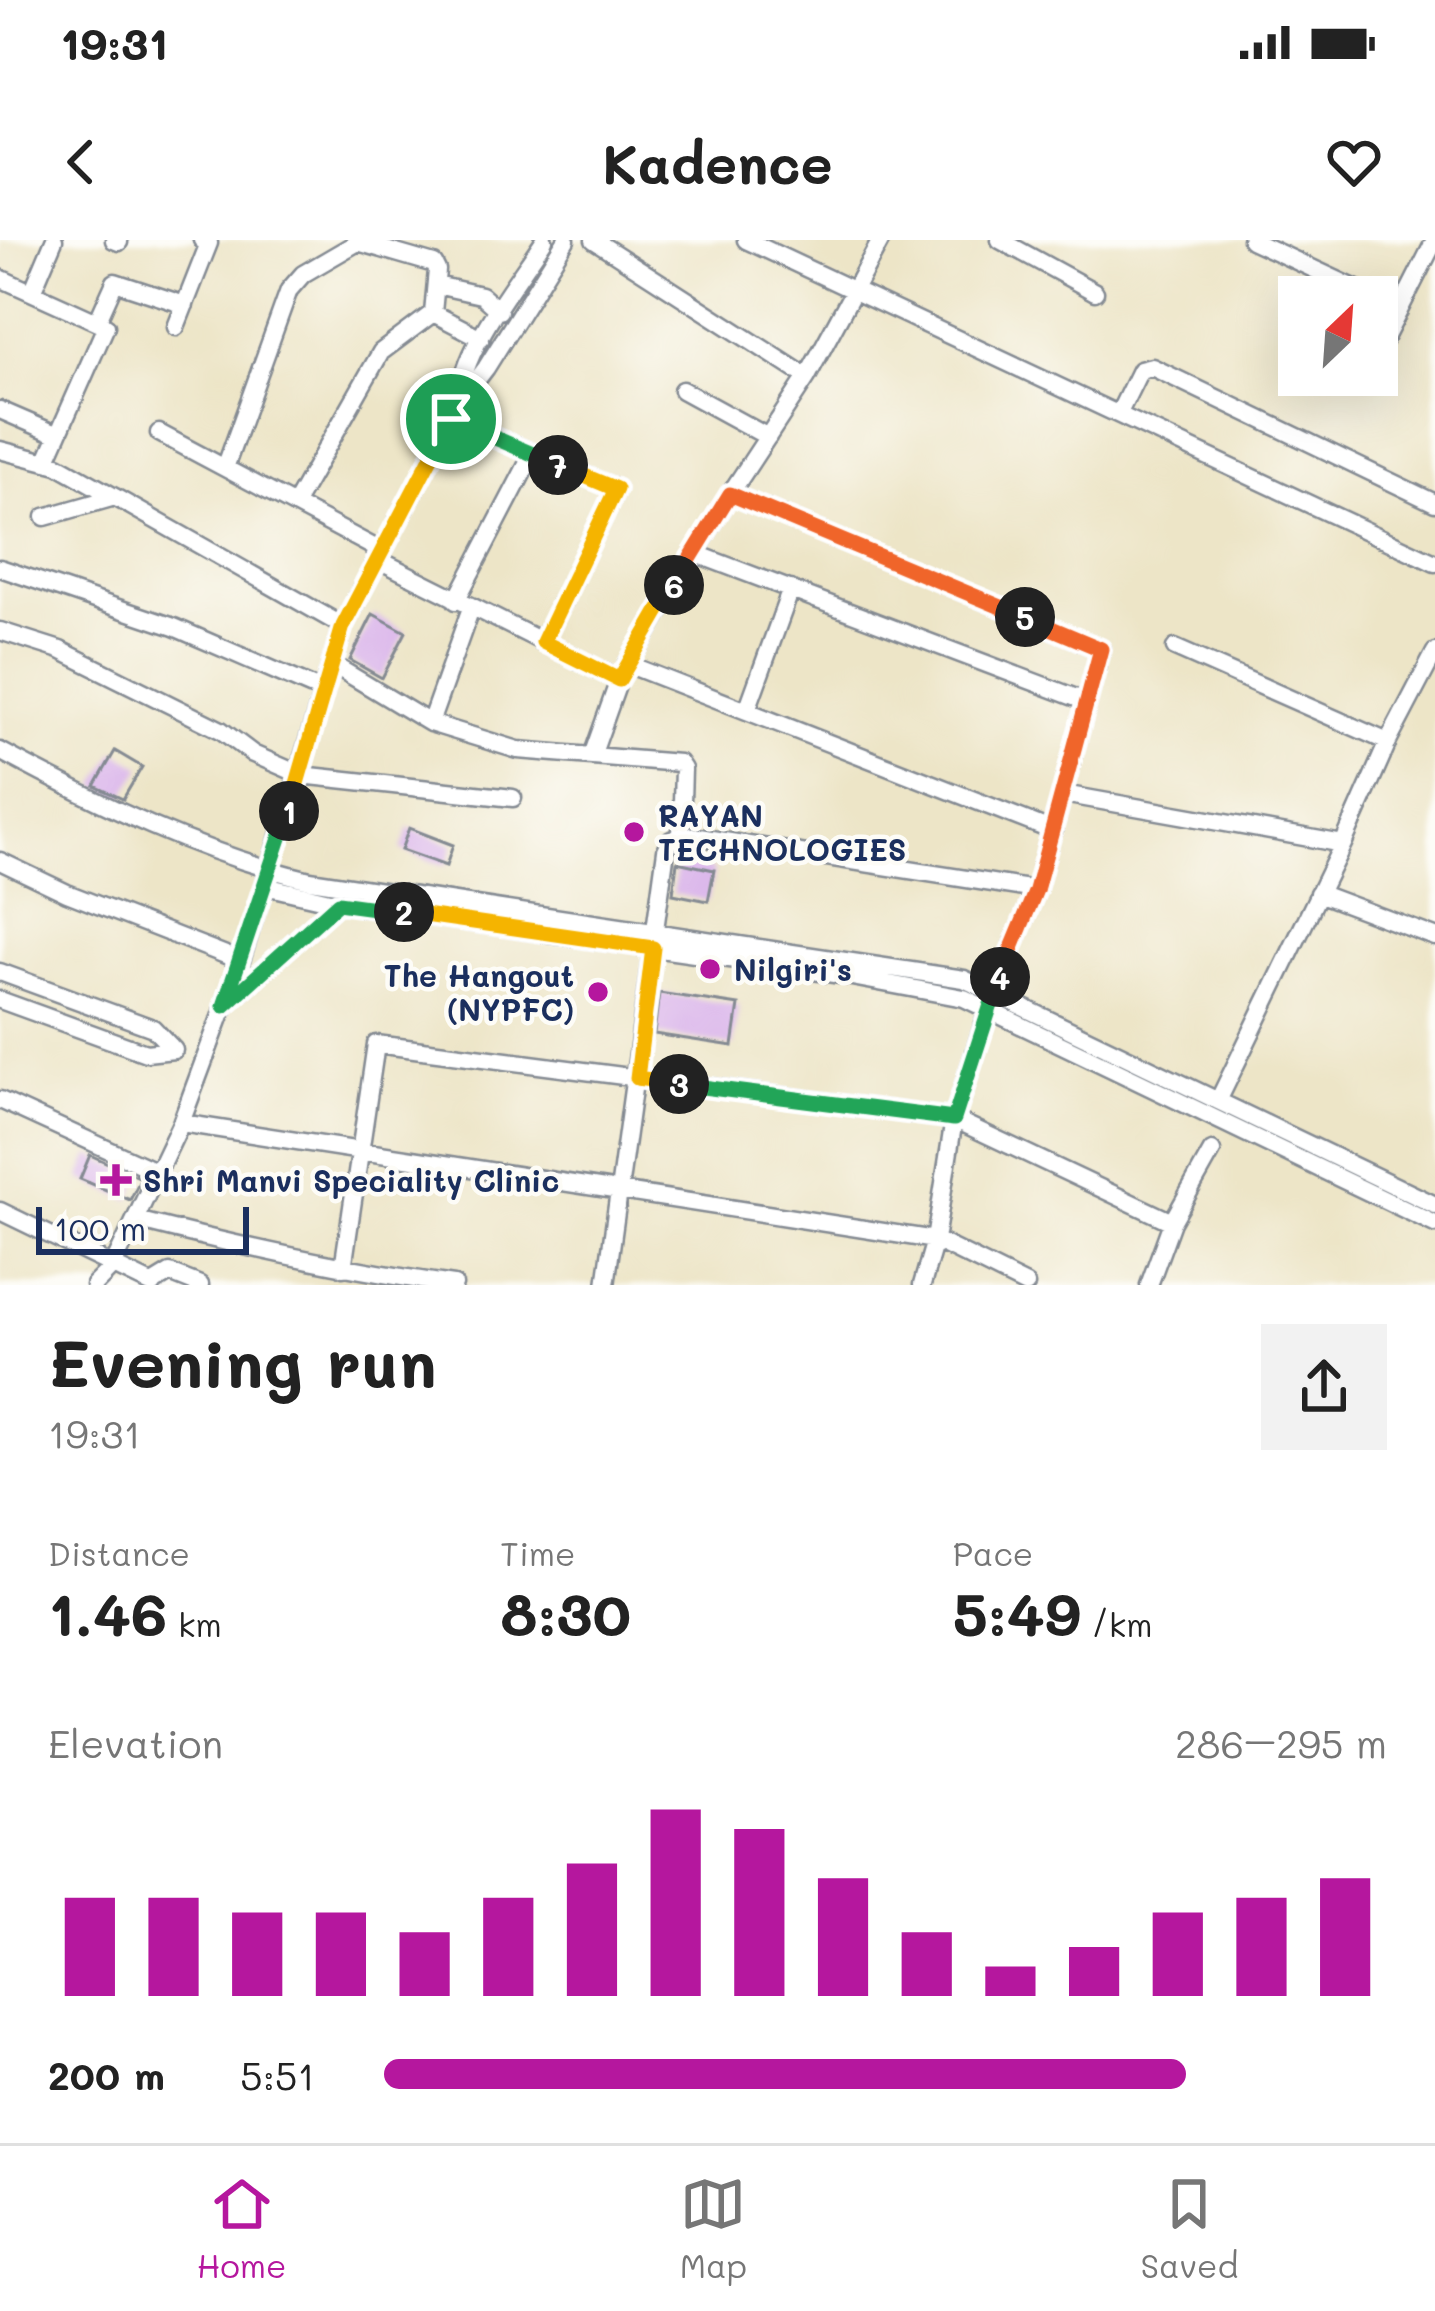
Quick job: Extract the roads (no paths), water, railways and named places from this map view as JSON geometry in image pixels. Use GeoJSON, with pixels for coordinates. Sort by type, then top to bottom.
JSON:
{"type":"FeatureCollection","features":[{"type":"Feature","properties":{"kind":"street"},"geometry":{"type":"LineString","coordinates":[[32,292],[55,240]]}},
{"type":"Feature","properties":{"kind":"street"},"geometry":{"type":"LineString","coordinates":[[176,327],[209,243],[202,240]]}},
{"type":"Feature","properties":{"kind":"street"},"geometry":{"type":"LineString","coordinates":[[426,262],[434,240]]}},
{"type":"Feature","properties":{"kind":"street"},"geometry":{"type":"LineString","coordinates":[[460,402],[466,368],[544,240]]}},
{"type":"Feature","properties":{"kind":"street"},"geometry":{"type":"LineString","coordinates":[[94,1285],[113,1266],[181,1123],[242,961],[343,626],[460,402],[487,368],[566,240]]}},
{"type":"Feature","properties":{"kind":"street"},"geometry":{"type":"LineString","coordinates":[[594,240],[807,377]]}},
{"type":"Feature","properties":{"kind":"street"},"geometry":{"type":"LineString","coordinates":[[746,240],[1435,563]]}},
{"type":"Feature","properties":{"kind":"street"},"geometry":{"type":"LineString","coordinates":[[592,756],[623,672],[807,377],[881,240]]}},
{"type":"Feature","properties":{"kind":"street"},"geometry":{"type":"LineString","coordinates":[[1000,240],[1024,246],[1096,292]]}},
{"type":"Feature","properties":{"kind":"street"},"geometry":{"type":"LineString","coordinates":[[1251,240],[1329,276]]}},
{"type":"Feature","properties":{"kind":"street"},"geometry":{"type":"LineString","coordinates":[[1398,313],[1435,240]]}},
{"type":"Feature","properties":{"kind":"street"},"geometry":{"type":"LineString","coordinates":[[225,468],[298,279],[358,242],[436,267],[434,313],[381,352],[294,505]]}},
{"type":"Feature","properties":{"kind":"street"},"geometry":{"type":"LineString","coordinates":[[0,278],[106,326],[46,462]]}},
{"type":"Feature","properties":{"kind":"street"},"geometry":{"type":"LineString","coordinates":[[98,322],[115,282],[184,305]]}},
{"type":"Feature","properties":{"kind":"street"},"geometry":{"type":"LineString","coordinates":[[436,285],[481,295],[499,310]]}},
{"type":"Feature","properties":{"kind":"street"},"geometry":{"type":"LineString","coordinates":[[434,313],[482,338]]}},
{"type":"Feature","properties":{"kind":"street"},"geometry":{"type":"LineString","coordinates":[[1119,413],[1140,370],[1152,367],[1435,503]]}},
{"type":"Feature","properties":{"kind":"street"},"geometry":{"type":"LineString","coordinates":[[682,390],[768,437]]}},
{"type":"Feature","properties":{"kind":"street"},"geometry":{"type":"LineString","coordinates":[[0,410],[58,435]]}},
{"type":"Feature","properties":{"kind":"street"},"geometry":{"type":"LineString","coordinates":[[451,419],[616,489],[543,642]]}},
{"type":"Feature","properties":{"kind":"street"},"geometry":{"type":"LineString","coordinates":[[159,433],[463,604],[543,642],[747,710],[1053,831]]}},
{"type":"Feature","properties":{"kind":"street"},"geometry":{"type":"LineString","coordinates":[[0,450],[46,462],[115,497],[343,626]]}},
{"type":"Feature","properties":{"kind":"street"},"geometry":{"type":"LineString","coordinates":[[430,723],[463,604],[532,455]]}},
{"type":"Feature","properties":{"kind":"street"},"geometry":{"type":"LineString","coordinates":[[730,494],[1101,649],[1036,890],[992,999],[954,1119],[935,1240],[922,1285]]}},
{"type":"Feature","properties":{"kind":"street"},"geometry":{"type":"LineString","coordinates":[[46,517],[115,497]]}},
{"type":"Feature","properties":{"kind":"street"},"geometry":{"type":"LineString","coordinates":[[694,553],[1087,702]]}},
{"type":"Feature","properties":{"kind":"street"},"geometry":{"type":"LineString","coordinates":[[0,568],[174,627],[324,692]]}},
{"type":"Feature","properties":{"kind":"street"},"geometry":{"type":"LineString","coordinates":[[747,710],[791,589]]}},
{"type":"Feature","properties":{"kind":"street"},"geometry":{"type":"LineString","coordinates":[[0,631],[60,650],[301,775],[513,798]]}},
{"type":"Feature","properties":{"kind":"street"},"geometry":{"type":"LineString","coordinates":[[1174,647],[1388,742]]}},
{"type":"Feature","properties":{"kind":"street"},"geometry":{"type":"LineString","coordinates":[[1218,1101],[1435,652]]}},
{"type":"Feature","properties":{"kind":"street"},"geometry":{"type":"LineString","coordinates":[[332,664],[430,723],[518,750],[679,763],[683,769],[681,835]]}},
{"type":"Feature","properties":{"kind":"street"},"geometry":{"type":"LineString","coordinates":[[0,751],[94,802],[268,878],[338,903],[654,939]]}},
{"type":"Feature","properties":{"kind":"street"},"geometry":{"type":"LineString","coordinates":[[1063,794],[1343,844]]}},
{"type":"Feature","properties":{"kind":"street"},"geometry":{"type":"LineString","coordinates":[[606,1285],[671,840],[681,835],[1036,890]]}},
{"type":"Feature","properties":{"kind":"street"},"geometry":{"type":"LineString","coordinates":[[0,861],[67,893],[242,961]]}},
{"type":"Feature","properties":{"kind":"street"},"geometry":{"type":"LineString","coordinates":[[268,878],[351,887],[992,999],[1435,1205]]}},
{"type":"Feature","properties":{"kind":"street"},"geometry":{"type":"LineString","coordinates":[[1318,893],[1435,937]]}},
{"type":"Feature","properties":{"kind":"street"},"geometry":{"type":"LineString","coordinates":[[224,1006],[338,903]]}},
{"type":"Feature","properties":{"kind":"street"},"geometry":{"type":"LineString","coordinates":[[0,972],[153,1028],[174,1050],[204,1061]]}},
{"type":"Feature","properties":{"kind":"street"},"geometry":{"type":"LineString","coordinates":[[992,999],[1435,1224]]}},
{"type":"Feature","properties":{"kind":"street"},"geometry":{"type":"LineString","coordinates":[[0,1000],[146,1053],[174,1050]]}},
{"type":"Feature","properties":{"kind":"street"},"geometry":{"type":"LineString","coordinates":[[344,1268],[376,1045],[954,1119],[1172,1222]]}},
{"type":"Feature","properties":{"kind":"street"},"geometry":{"type":"LineString","coordinates":[[0,1100],[155,1171]]}},
{"type":"Feature","properties":{"kind":"street"},"geometry":{"type":"LineString","coordinates":[[181,1123],[935,1240],[1026,1285]]}},
{"type":"Feature","properties":{"kind":"street"},"geometry":{"type":"LineString","coordinates":[[1149,1285],[1172,1222],[1212,1151]]}},
{"type":"Feature","properties":{"kind":"street"},"geometry":{"type":"LineString","coordinates":[[0,1211],[152,1285],[170,1273],[200,1285]]}},
{"type":"Feature","properties":{"kind":"street"},"geometry":{"type":"LineString","coordinates":[[136,1220],[344,1268],[454,1285]]}},
{"type":"Feature","properties":{"kind":"place","name":"RAYAN TECHNOLOGIES"},"geometry":{"type":"Point","coordinates":[634,832]}},
{"type":"Feature","properties":{"kind":"place","name":"Nilgiri's"},"geometry":{"type":"Point","coordinates":[710,969]}},
{"type":"Feature","properties":{"kind":"place","name":"The Hangout (NYPFC)"},"geometry":{"type":"Point","coordinates":[598,992]}},
{"type":"Feature","properties":{"kind":"place","name":"Shri Manvi Speciality Clinic"},"geometry":{"type":"Point","coordinates":[116,1180]}}]}
